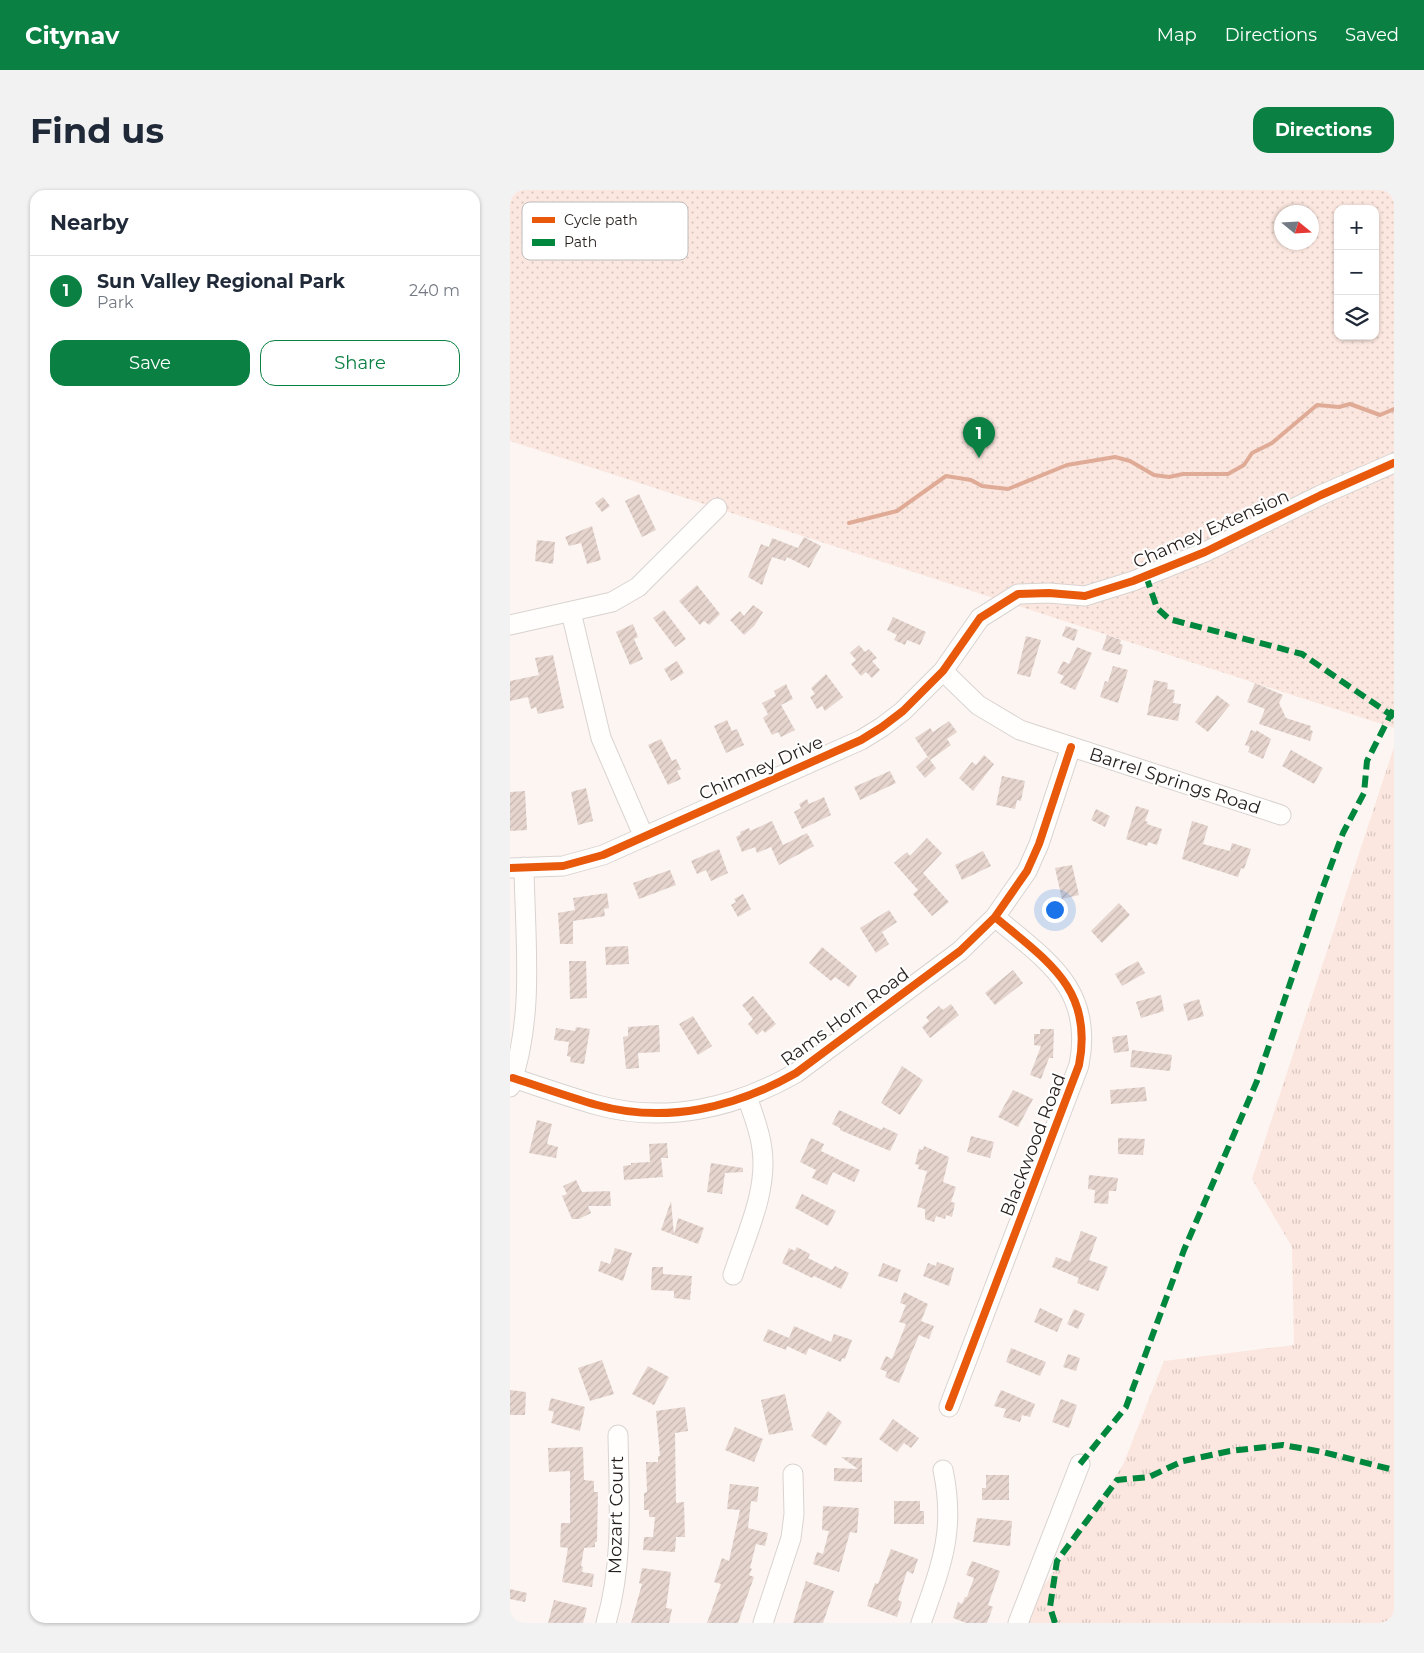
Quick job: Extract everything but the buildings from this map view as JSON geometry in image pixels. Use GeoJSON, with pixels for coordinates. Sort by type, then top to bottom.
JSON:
{"type":"FeatureCollection","features":[{"type":"Feature","properties":{"kind":"street","name":"Chamey Extension"},"geometry":{"type":"LineString","coordinates":[[980,618],[1018,594],[1049,593],[1086,596],[1133,581],[1205,552],[1322,495],[1394,463]]}},
{"type":"Feature","properties":{"kind":"street"},"geometry":{"type":"LineString","coordinates":[[510,626],[612,602],[626,596],[638,587],[717,508]]}},
{"type":"Feature","properties":{"kind":"street"},"geometry":{"type":"LineString","coordinates":[[572,612],[601,738],[644,837]]}},
{"type":"Feature","properties":{"kind":"street","name":"Chimney Drive"},"geometry":{"type":"LineString","coordinates":[[517,867],[563,866],[584,862],[860,740],[903,711],[943,672],[980,618]]}},
{"type":"Feature","properties":{"kind":"street","name":"Barrel Springs Road"},"geometry":{"type":"LineString","coordinates":[[943,672],[978,705],[998,719],[1020,730],[1281,815]]}},
{"type":"Feature","properties":{"kind":"street","name":"Rams Horn Road"},"geometry":{"type":"LineString","coordinates":[[512,1082],[627,1111],[682,1112],[710,1108],[747,1097],[796,1073],[960,951],[995,917],[1022,879],[1039,844],[1071,747]]}},
{"type":"Feature","properties":{"kind":"street"},"geometry":{"type":"LineString","coordinates":[[512,1082],[525,1020],[517,867]]}},
{"type":"Feature","properties":{"kind":"street","name":"Blackwood Road"},"geometry":{"type":"LineString","coordinates":[[949,1407],[1079,1065],[1082,1049],[1083,1030],[1080,1012],[1064,979],[1052,966],[995,917]]}},
{"type":"Feature","properties":{"kind":"street"},"geometry":{"type":"LineString","coordinates":[[733,1275],[757,1200],[763,1169],[759,1131],[747,1097]]}},
{"type":"Feature","properties":{"kind":"street","name":"Mozart Court"},"geometry":{"type":"LineString","coordinates":[[606,1623],[614,1583],[618,1547],[618,1435]]}},
{"type":"Feature","properties":{"kind":"street"},"geometry":{"type":"LineString","coordinates":[[1018,1623],[1080,1464]]}},
{"type":"Feature","properties":{"kind":"street"},"geometry":{"type":"LineString","coordinates":[[921,1623],[944,1559],[948,1535],[949,1511],[943,1470]]}},
{"type":"Feature","properties":{"kind":"street"},"geometry":{"type":"LineString","coordinates":[[763,1623],[791,1538],[794,1514],[793,1474]]}},
{"type":"Feature","properties":{"kind":"green space"},"geometry":{"type":"Polygon","coordinates":[[[510,190],[1394,190],[1394,728],[510,441],[510,190]]]}},
{"type":"Feature","properties":{"kind":"green space"},"geometry":{"type":"Polygon","coordinates":[[[1394,747],[1394,1623],[1020,1623],[1123,1465],[1164,1361],[1294,1345],[1292,1247],[1252,1179],[1394,747]]]}},
{"type":"Feature","properties":{"kind":"waterway"},"geometry":{"type":"LineString","coordinates":[[849,523],[897,511],[946,476],[971,480],[982,486],[1008,489],[1067,465],[1115,457],[1130,461],[1154,475],[1169,477],[1183,474],[1228,474],[1244,465],[1252,453],[1272,443],[1317,405],[1339,407],[1350,404],[1380,415],[1394,409]]}},
{"type":"Feature","properties":{"kind":"marked path"},"geometry":{"type":"LineString","coordinates":[[1146,576],[1157,608],[1169,619],[1302,654],[1394,717]]}},
{"type":"Feature","properties":{"kind":"marked path"},"geometry":{"type":"LineString","coordinates":[[1080,1464],[1126,1407],[1184,1250],[1257,1081],[1343,833],[1364,793],[1367,761],[1394,708]]}},
{"type":"Feature","properties":{"kind":"marked path"},"geometry":{"type":"LineString","coordinates":[[1055,1623],[1050,1607],[1057,1561],[1117,1480],[1149,1477],[1183,1461],[1230,1451],[1283,1445],[1323,1452],[1394,1470]]}},
{"type":"Feature","properties":{"kind":"cycle path"},"geometry":{"type":"LineString","coordinates":[[510,868],[563,866],[603,855],[861,740],[903,711],[943,671],[980,618],[1018,594],[1049,593],[1085,596],[1133,581],[1205,552],[1321,495],[1394,463]]}},
{"type":"Feature","properties":{"kind":"cycle path"},"geometry":{"type":"LineString","coordinates":[[513,1078],[597,1105],[623,1111],[649,1113],[700,1109],[724,1104],[773,1085],[796,1073],[960,951],[995,917],[1027,871],[1039,844],[1071,747]]}},
{"type":"Feature","properties":{"kind":"cycle path"},"geometry":{"type":"LineString","coordinates":[[949,1407],[1079,1065],[1082,1039],[1080,1016],[1073,996],[1062,979],[1032,948],[995,917]]}},
{"type":"Feature","properties":{"kind":"place","name":"Sun Valley Regional Park"},"geometry":{"type":"Point","coordinates":[979,458]}}]}
